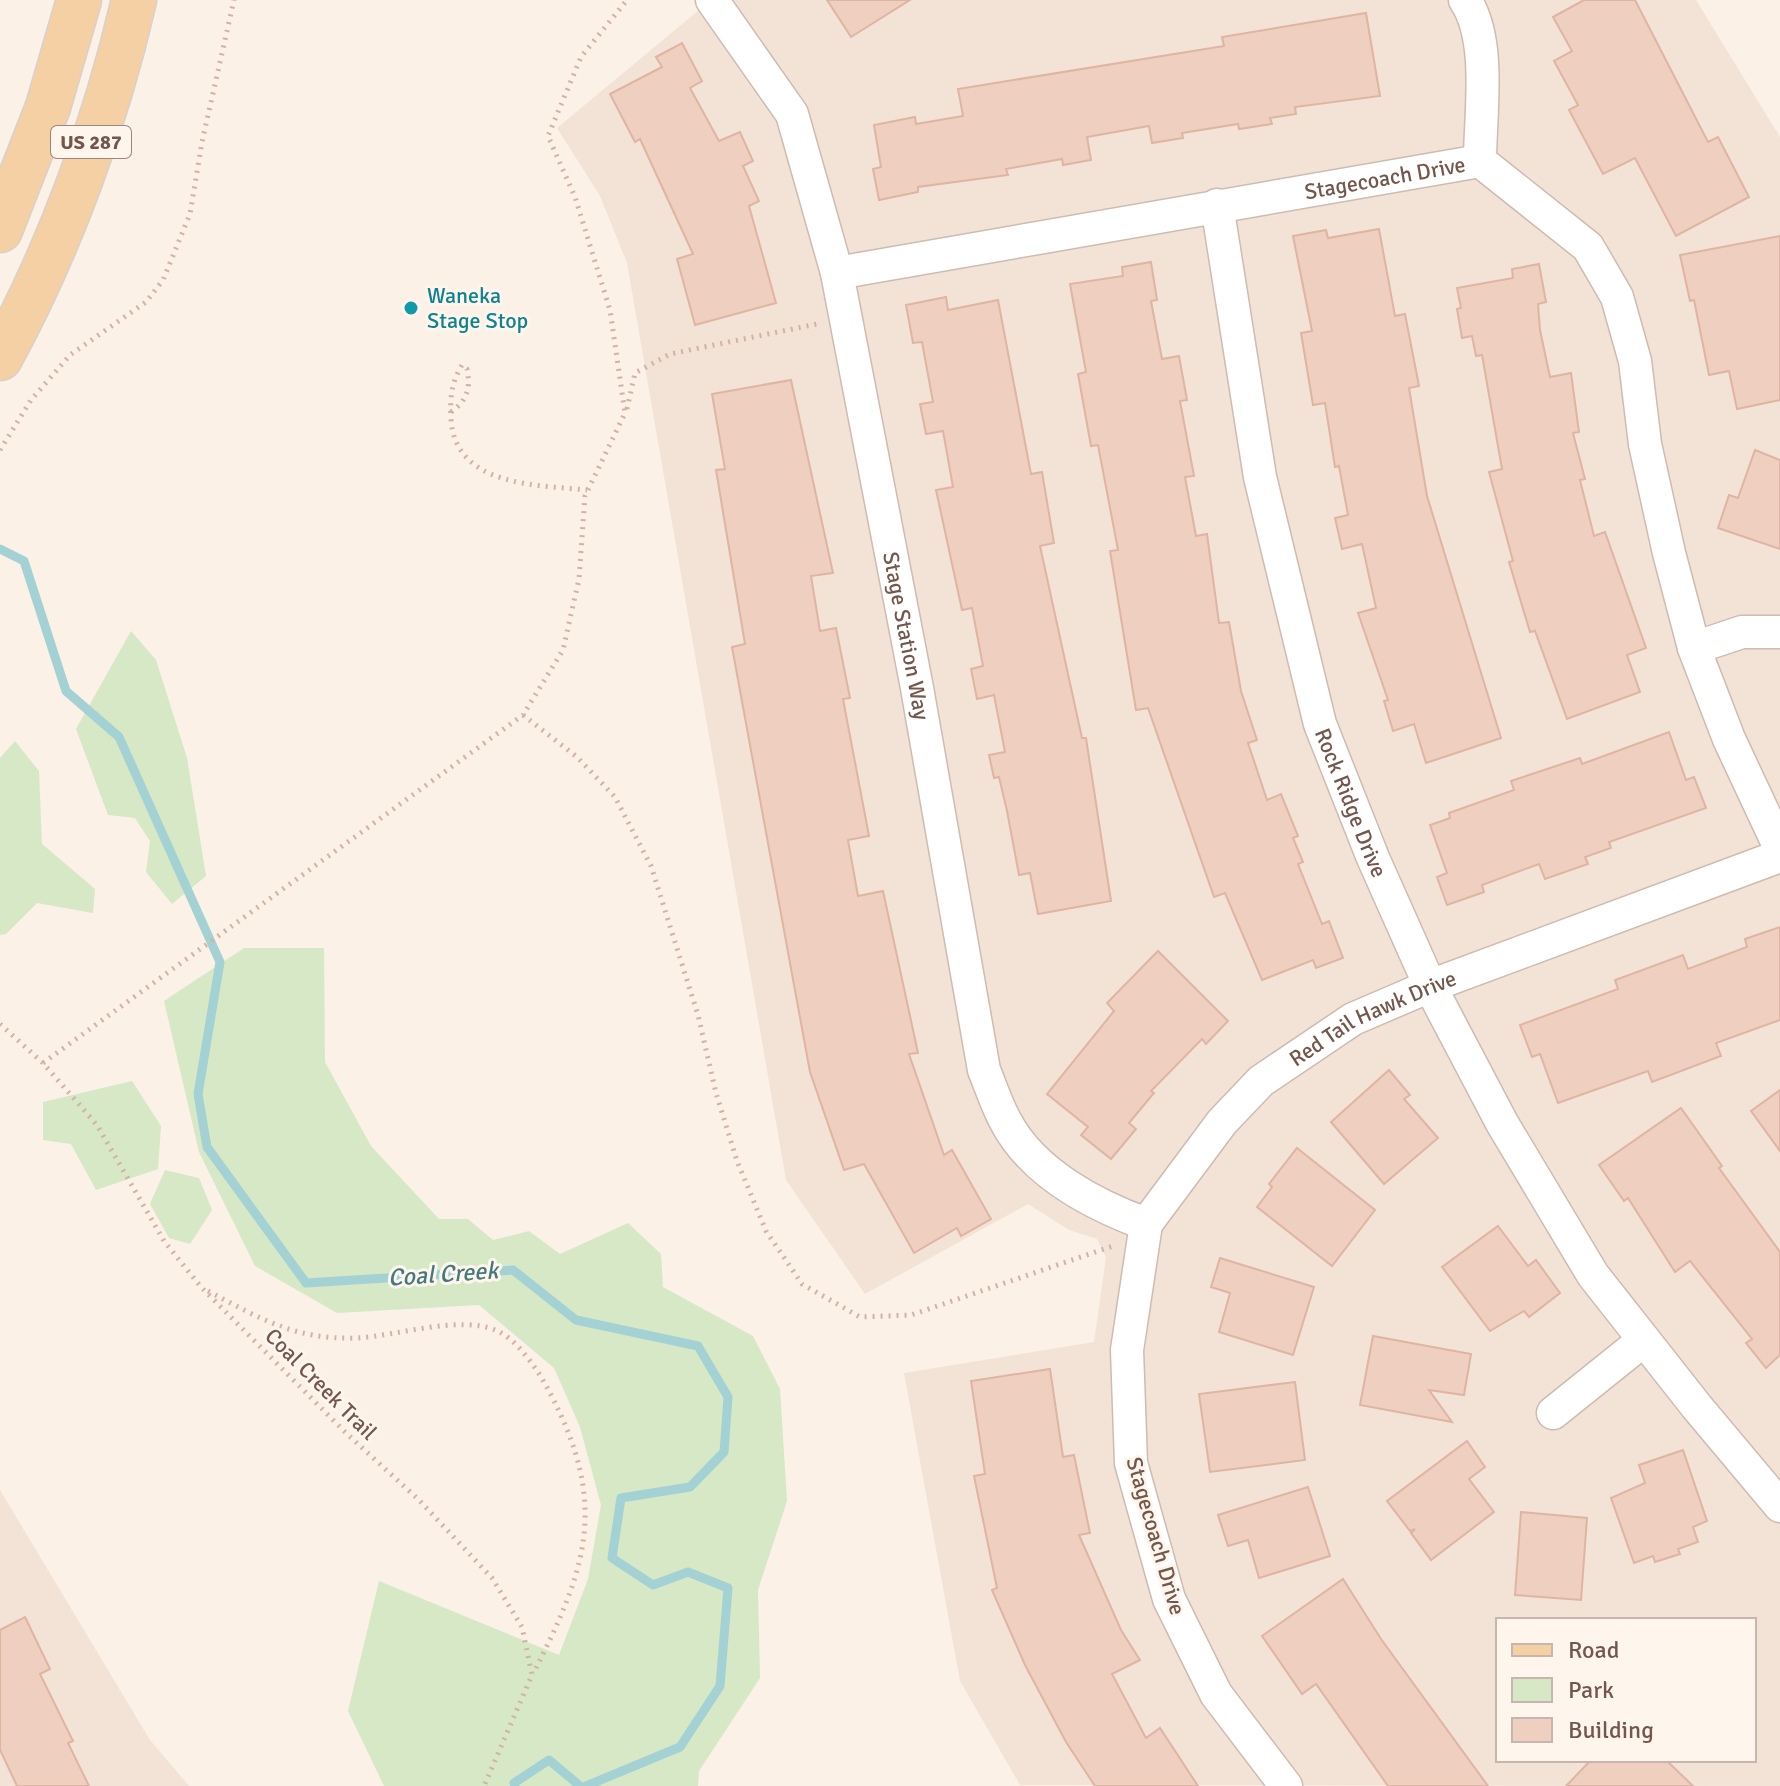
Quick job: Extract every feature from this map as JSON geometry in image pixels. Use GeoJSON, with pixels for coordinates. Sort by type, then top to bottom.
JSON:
{"type":"FeatureCollection","features":[{"type":"Feature","properties":{"kind":"main road","name":"US 287"},"geometry":{"type":"LineString","coordinates":[[0,230],[48,107],[79,0]]}},
{"type":"Feature","properties":{"kind":"main road","name":"US 287"},"geometry":{"type":"LineString","coordinates":[[0,358],[61,225],[99,120],[134,0]]}},
{"type":"Feature","properties":{"kind":"street","name":"Stage Station Way"},"geometry":{"type":"LineString","coordinates":[[712,0],[792,114],[837,273],[920,703],[984,1070],[1007,1124],[1038,1162],[1085,1196],[1146,1224]]}},
{"type":"Feature","properties":{"kind":"street"},"geometry":{"type":"LineString","coordinates":[[1465,0],[1472,10],[1482,55],[1480,161]]}},
{"type":"Feature","properties":{"kind":"street","name":"Stagecoach Drive"},"geometry":{"type":"LineString","coordinates":[[837,273],[1480,161],[1588,247],[1617,297],[1635,361],[1645,444],[1694,648],[1729,739],[1780,848]]}},
{"type":"Feature","properties":{"kind":"street","name":"Rock Ridge Drive"},"geometry":{"type":"LineString","coordinates":[[1217,205],[1260,477],[1320,724],[1373,858],[1430,986],[1502,1123],[1593,1275],[1780,1506]]}},
{"type":"Feature","properties":{"kind":"street"},"geometry":{"type":"LineString","coordinates":[[1694,648],[1742,632],[1780,632]]}},
{"type":"Feature","properties":{"kind":"street","name":"Red Tail Hawk Drive"},"geometry":{"type":"LineString","coordinates":[[1127,1350],[1146,1224],[1222,1122],[1261,1081],[1353,1019],[1430,986],[1780,856]]}},
{"type":"Feature","properties":{"kind":"street"},"geometry":{"type":"LineString","coordinates":[[1553,1413],[1644,1340]]}},
{"type":"Feature","properties":{"kind":"street","name":"Stagecoach Drive"},"geometry":{"type":"LineString","coordinates":[[1127,1350],[1131,1463],[1169,1599],[1216,1694],[1286,1786]]}},
{"type":"Feature","properties":{"kind":"path"},"geometry":{"type":"LineString","coordinates":[[0,450],[31,400],[70,355],[146,302],[163,280],[190,214],[202,142],[234,0]]}},
{"type":"Feature","properties":{"kind":"path"},"geometry":{"type":"LineString","coordinates":[[625,413],[610,310],[575,197],[548,136],[581,57],[627,0]]}},
{"type":"Feature","properties":{"kind":"path"},"geometry":{"type":"LineString","coordinates":[[43,1063],[523,715],[563,650],[579,579],[587,490],[625,413],[635,373],[670,354],[846,318]]}},
{"type":"Feature","properties":{"kind":"path"},"geometry":{"type":"LineString","coordinates":[[451,412],[466,397],[469,388],[467,369],[462,365],[451,389],[451,412],[457,442],[482,471],[525,484],[587,490]]}},
{"type":"Feature","properties":{"kind":"path"},"geometry":{"type":"LineString","coordinates":[[523,715],[577,757],[615,797],[651,866],[698,1015],[716,1093],[737,1161],[766,1231],[802,1284],[860,1317],[911,1315],[1112,1246],[1146,1224]]}},
{"type":"Feature","properties":{"kind":"path","name":"Coal Creek Trail"},"geometry":{"type":"LineString","coordinates":[[0,1024],[43,1063],[97,1125],[133,1182],[164,1241],[201,1287],[345,1432],[419,1500],[492,1578],[522,1627],[532,1675]]}},
{"type":"Feature","properties":{"kind":"path"},"geometry":{"type":"LineString","coordinates":[[201,1287],[281,1330],[318,1337],[358,1338],[469,1325],[497,1330],[537,1367],[569,1428],[587,1512],[582,1559],[568,1604],[532,1675],[484,1786]]}},
{"type":"Feature","properties":{"kind":"shaded area"},"geometry":{"type":"Polygon","coordinates":[[[711,0],[1696,0],[1780,137],[1780,1786],[1020,1785],[960,1681],[904,1373],[1094,1342],[1106,1257],[1097,1239],[1069,1230],[1028,1204],[865,1294],[786,1180],[627,263],[600,196],[557,128],[711,0]]]}},
{"type":"Feature","properties":{"kind":"shaded area"},"geometry":{"type":"Polygon","coordinates":[[[0,1490],[150,1740],[189,1786],[0,1786],[0,1490]]]}},
{"type":"Feature","properties":{"kind":"green space"},"geometry":{"type":"Polygon","coordinates":[[[131,631],[156,660],[187,758],[206,876],[172,904],[146,872],[150,841],[135,818],[108,815],[76,729],[131,631]]]}},
{"type":"Feature","properties":{"kind":"green space"},"geometry":{"type":"Polygon","coordinates":[[[15,741],[39,771],[42,844],[95,889],[93,913],[37,903],[6,934],[0,935],[0,758],[15,741]]]}},
{"type":"Feature","properties":{"kind":"green space"},"geometry":{"type":"Polygon","coordinates":[[[244,948],[324,948],[325,1062],[371,1146],[439,1219],[468,1219],[493,1240],[529,1231],[560,1254],[628,1223],[661,1254],[663,1287],[753,1336],[780,1389],[787,1501],[758,1590],[760,1678],[699,1771],[698,1786],[384,1786],[348,1711],[379,1581],[559,1655],[588,1579],[601,1505],[580,1427],[554,1368],[479,1305],[337,1313],[255,1266],[199,1152],[164,1001],[244,948]]]}},
{"type":"Feature","properties":{"kind":"green space"},"geometry":{"type":"Polygon","coordinates":[[[132,1081],[161,1126],[158,1169],[96,1190],[71,1144],[43,1140],[43,1102],[132,1081]]]}},
{"type":"Feature","properties":{"kind":"green space"},"geometry":{"type":"Polygon","coordinates":[[[165,1170],[199,1178],[212,1210],[190,1244],[169,1238],[150,1204],[165,1170]]]}},
{"type":"Feature","properties":{"kind":"building"},"geometry":{"type":"Polygon","coordinates":[[[827,0],[910,0],[851,37],[827,0]]]}},
{"type":"Feature","properties":{"kind":"building"},"geometry":{"type":"Polygon","coordinates":[[[1584,0],[1635,0],[1708,142],[1718,137],[1749,197],[1676,236],[1635,158],[1603,174],[1569,110],[1578,105],[1554,61],[1572,51],[1553,17],[1584,0]]]}},
{"type":"Feature","properties":{"kind":"building"},"geometry":{"type":"Polygon","coordinates":[[[1366,13],[1380,96],[1295,107],[1296,114],[1270,118],[1272,124],[1239,129],[1238,124],[1182,133],[1183,138],[1152,143],[1149,126],[1087,137],[1091,160],[1063,165],[1062,159],[1006,169],[1008,175],[918,187],[918,192],[879,200],[873,169],[881,167],[874,125],[915,117],[916,124],[963,116],[958,89],[1224,46],[1222,37],[1366,13]]]}},
{"type":"Feature","properties":{"kind":"building"},"geometry":{"type":"Polygon","coordinates":[[[682,43],[702,81],[690,88],[719,141],[740,132],[753,161],[743,166],[759,201],[749,206],[776,303],[695,325],[677,259],[693,254],[640,139],[635,142],[610,94],[662,67],[656,57],[682,43]]]}},
{"type":"Feature","properties":{"kind":"building"},"geometry":{"type":"Polygon","coordinates":[[[1379,229],[1395,316],[1405,314],[1419,386],[1409,388],[1427,496],[1501,738],[1426,763],[1414,724],[1393,731],[1384,701],[1388,700],[1358,613],[1376,608],[1362,544],[1342,549],[1335,518],[1348,515],[1339,466],[1335,467],[1325,403],[1313,405],[1301,333],[1312,331],[1293,236],[1326,230],[1328,238],[1379,229]]]}},
{"type":"Feature","properties":{"kind":"building"},"geometry":{"type":"Polygon","coordinates":[[[1780,236],[1780,400],[1737,409],[1729,371],[1709,375],[1694,300],[1690,301],[1680,255],[1780,236]]]}},
{"type":"Feature","properties":{"kind":"building"},"geometry":{"type":"Polygon","coordinates":[[[1151,262],[1157,300],[1151,301],[1162,359],[1179,356],[1187,400],[1180,401],[1194,476],[1185,477],[1196,536],[1207,534],[1219,623],[1229,622],[1241,691],[1257,740],[1248,743],[1267,800],[1281,794],[1298,836],[1293,838],[1303,862],[1298,864],[1322,924],[1329,921],[1343,958],[1316,968],[1313,960],[1262,980],[1225,893],[1214,897],[1148,708],[1136,710],[1110,551],[1118,550],[1098,445],[1091,446],[1078,374],[1086,372],[1070,284],[1123,276],[1122,267],[1151,262]]]}},
{"type":"Feature","properties":{"kind":"building"},"geometry":{"type":"Polygon","coordinates":[[[1539,264],[1546,302],[1538,304],[1540,330],[1550,377],[1571,373],[1579,432],[1573,433],[1585,479],[1580,480],[1594,536],[1605,532],[1646,648],[1627,655],[1640,692],[1567,719],[1535,631],[1530,632],[1509,562],[1513,561],[1489,472],[1502,469],[1482,355],[1476,356],[1472,336],[1462,338],[1457,309],[1461,308],[1457,288],[1513,278],[1512,269],[1539,264]]]}},
{"type":"Feature","properties":{"kind":"building"},"geometry":{"type":"Polygon","coordinates":[[[946,297],[948,310],[998,300],[1031,474],[1042,472],[1054,543],[1040,546],[1082,738],[1086,738],[1111,901],[1038,914],[1030,873],[1019,875],[999,777],[994,778],[989,755],[1005,752],[994,695],[977,699],[971,669],[983,666],[972,608],[962,610],[936,490],[953,487],[943,431],[926,434],[920,404],[933,402],[922,342],[913,343],[906,305],[946,297]]]}},
{"type":"Feature","properties":{"kind":"building"},"geometry":{"type":"Polygon","coordinates":[[[791,380],[833,573],[811,576],[820,631],[836,628],[850,698],[843,699],[869,836],[848,840],[858,896],[883,891],[918,1053],[909,1054],[944,1155],[952,1150],[991,1219],[961,1236],[957,1228],[914,1253],[864,1164],[844,1170],[810,1072],[732,647],[745,644],[716,470],[725,469],[712,394],[791,380]]]}},
{"type":"Feature","properties":{"kind":"building"},"geometry":{"type":"Polygon","coordinates":[[[1755,450],[1780,460],[1780,549],[1718,528],[1729,495],[1738,498],[1755,450]]]}},
{"type":"Feature","properties":{"kind":"building"},"geometry":{"type":"Polygon","coordinates":[[[1669,732],[1686,780],[1694,777],[1706,808],[1609,842],[1611,848],[1585,857],[1588,864],[1545,879],[1539,864],[1482,885],[1484,892],[1447,905],[1437,877],[1447,873],[1430,825],[1450,818],[1449,813],[1514,790],[1511,781],[1580,758],[1582,764],[1669,732]]]}},
{"type":"Feature","properties":{"kind":"building"},"geometry":{"type":"Polygon","coordinates":[[[1780,927],[1780,1020],[1716,1043],[1721,1056],[1652,1082],[1648,1071],[1558,1103],[1540,1054],[1532,1057],[1520,1025],[1618,989],[1615,980],[1683,955],[1688,969],[1747,947],[1745,939],[1780,927]]]}},
{"type":"Feature","properties":{"kind":"building"},"geometry":{"type":"Polygon","coordinates":[[[1158,951],[1228,1021],[1206,1044],[1202,1039],[1151,1091],[1154,1093],[1129,1123],[1136,1129],[1111,1159],[1081,1135],[1088,1127],[1047,1094],[1114,1011],[1107,1003],[1158,951]]]}},
{"type":"Feature","properties":{"kind":"building"},"geometry":{"type":"Polygon","coordinates":[[[1389,1070],[1410,1095],[1404,1099],[1438,1138],[1384,1184],[1331,1122],[1389,1070]]]}},
{"type":"Feature","properties":{"kind":"building"},"geometry":{"type":"Polygon","coordinates":[[[1780,1090],[1780,1151],[1751,1111],[1780,1090]]]}},
{"type":"Feature","properties":{"kind":"building"},"geometry":{"type":"Polygon","coordinates":[[[1681,1108],[1722,1166],[1719,1168],[1780,1252],[1780,1355],[1766,1368],[1746,1343],[1752,1339],[1690,1261],[1675,1272],[1628,1198],[1624,1201],[1599,1165],[1681,1108]]]}},
{"type":"Feature","properties":{"kind":"building"},"geometry":{"type":"Polygon","coordinates":[[[1297,1148],[1375,1210],[1332,1266],[1257,1207],[1272,1187],[1269,1184],[1297,1148]]]}},
{"type":"Feature","properties":{"kind":"building"},"geometry":{"type":"Polygon","coordinates":[[[1498,1226],[1528,1266],[1536,1260],[1560,1293],[1529,1317],[1524,1311],[1490,1331],[1442,1267],[1498,1226]]]}},
{"type":"Feature","properties":{"kind":"building"},"geometry":{"type":"Polygon","coordinates":[[[1220,1258],[1314,1287],[1293,1355],[1219,1332],[1230,1293],[1211,1287],[1220,1258]]]}},
{"type":"Feature","properties":{"kind":"building"},"geometry":{"type":"Polygon","coordinates":[[[1373,1336],[1471,1354],[1464,1395],[1429,1390],[1452,1422],[1360,1405],[1373,1336]]]}},
{"type":"Feature","properties":{"kind":"building"},"geometry":{"type":"Polygon","coordinates":[[[1050,1369],[1063,1457],[1074,1455],[1090,1533],[1079,1535],[1121,1630],[1140,1660],[1112,1674],[1146,1738],[1160,1728],[1198,1786],[1095,1786],[1066,1742],[1025,1665],[992,1590],[997,1588],[974,1476],[985,1474],[971,1381],[1050,1369]]]}},
{"type":"Feature","properties":{"kind":"building"},"geometry":{"type":"Polygon","coordinates":[[[1295,1382],[1305,1460],[1210,1472],[1199,1394],[1295,1382]]]}},
{"type":"Feature","properties":{"kind":"building"},"geometry":{"type":"Polygon","coordinates":[[[1467,1441],[1485,1467],[1469,1479],[1494,1512],[1431,1560],[1411,1533],[1415,1529],[1410,1531],[1387,1501],[1467,1441]]]}},
{"type":"Feature","properties":{"kind":"building"},"geometry":{"type":"Polygon","coordinates":[[[1683,1450],[1707,1521],[1693,1527],[1698,1542],[1678,1549],[1680,1554],[1655,1562],[1653,1556],[1634,1563],[1611,1498],[1645,1483],[1639,1465],[1683,1450]]]}},
{"type":"Feature","properties":{"kind":"building"},"geometry":{"type":"Polygon","coordinates":[[[1308,1487],[1330,1556],[1259,1578],[1248,1540],[1228,1546],[1218,1515],[1308,1487]]]}},
{"type":"Feature","properties":{"kind":"building"},"geometry":{"type":"Polygon","coordinates":[[[1521,1512],[1587,1518],[1581,1600],[1515,1595],[1521,1512]]]}},
{"type":"Feature","properties":{"kind":"building"},"geometry":{"type":"Polygon","coordinates":[[[1343,1579],[1381,1639],[1488,1786],[1388,1786],[1316,1684],[1302,1694],[1262,1636],[1343,1579]]]}},
{"type":"Feature","properties":{"kind":"building"},"geometry":{"type":"Polygon","coordinates":[[[25,1617],[50,1669],[40,1674],[73,1741],[68,1743],[89,1786],[17,1786],[0,1750],[0,1630],[25,1617]]]}},
{"type":"Feature","properties":{"kind":"building"},"geometry":{"type":"Polygon","coordinates":[[[1589,1762],[1668,1762],[1693,1786],[1566,1786],[1589,1762]]]}},
{"type":"Feature","properties":{"kind":"waterway","name":"Coal Creek"},"geometry":{"type":"LineString","coordinates":[[0,549],[24,561],[66,691],[119,737],[220,962],[198,1094],[207,1147],[306,1283],[513,1270],[576,1320],[698,1346],[728,1397],[724,1452],[690,1487],[621,1498],[612,1558],[653,1585],[688,1572],[728,1588],[720,1686],[680,1747],[586,1786]]}},
{"type":"Feature","properties":{"kind":"waterway","name":"Coal Creek"},"geometry":{"type":"LineString","coordinates":[[515,1786],[514,1783],[549,1760],[580,1786]]}},
{"type":"Feature","properties":{"kind":"place","name":"Waneka Stage Stop"},"geometry":{"type":"Point","coordinates":[411,308]}}]}
